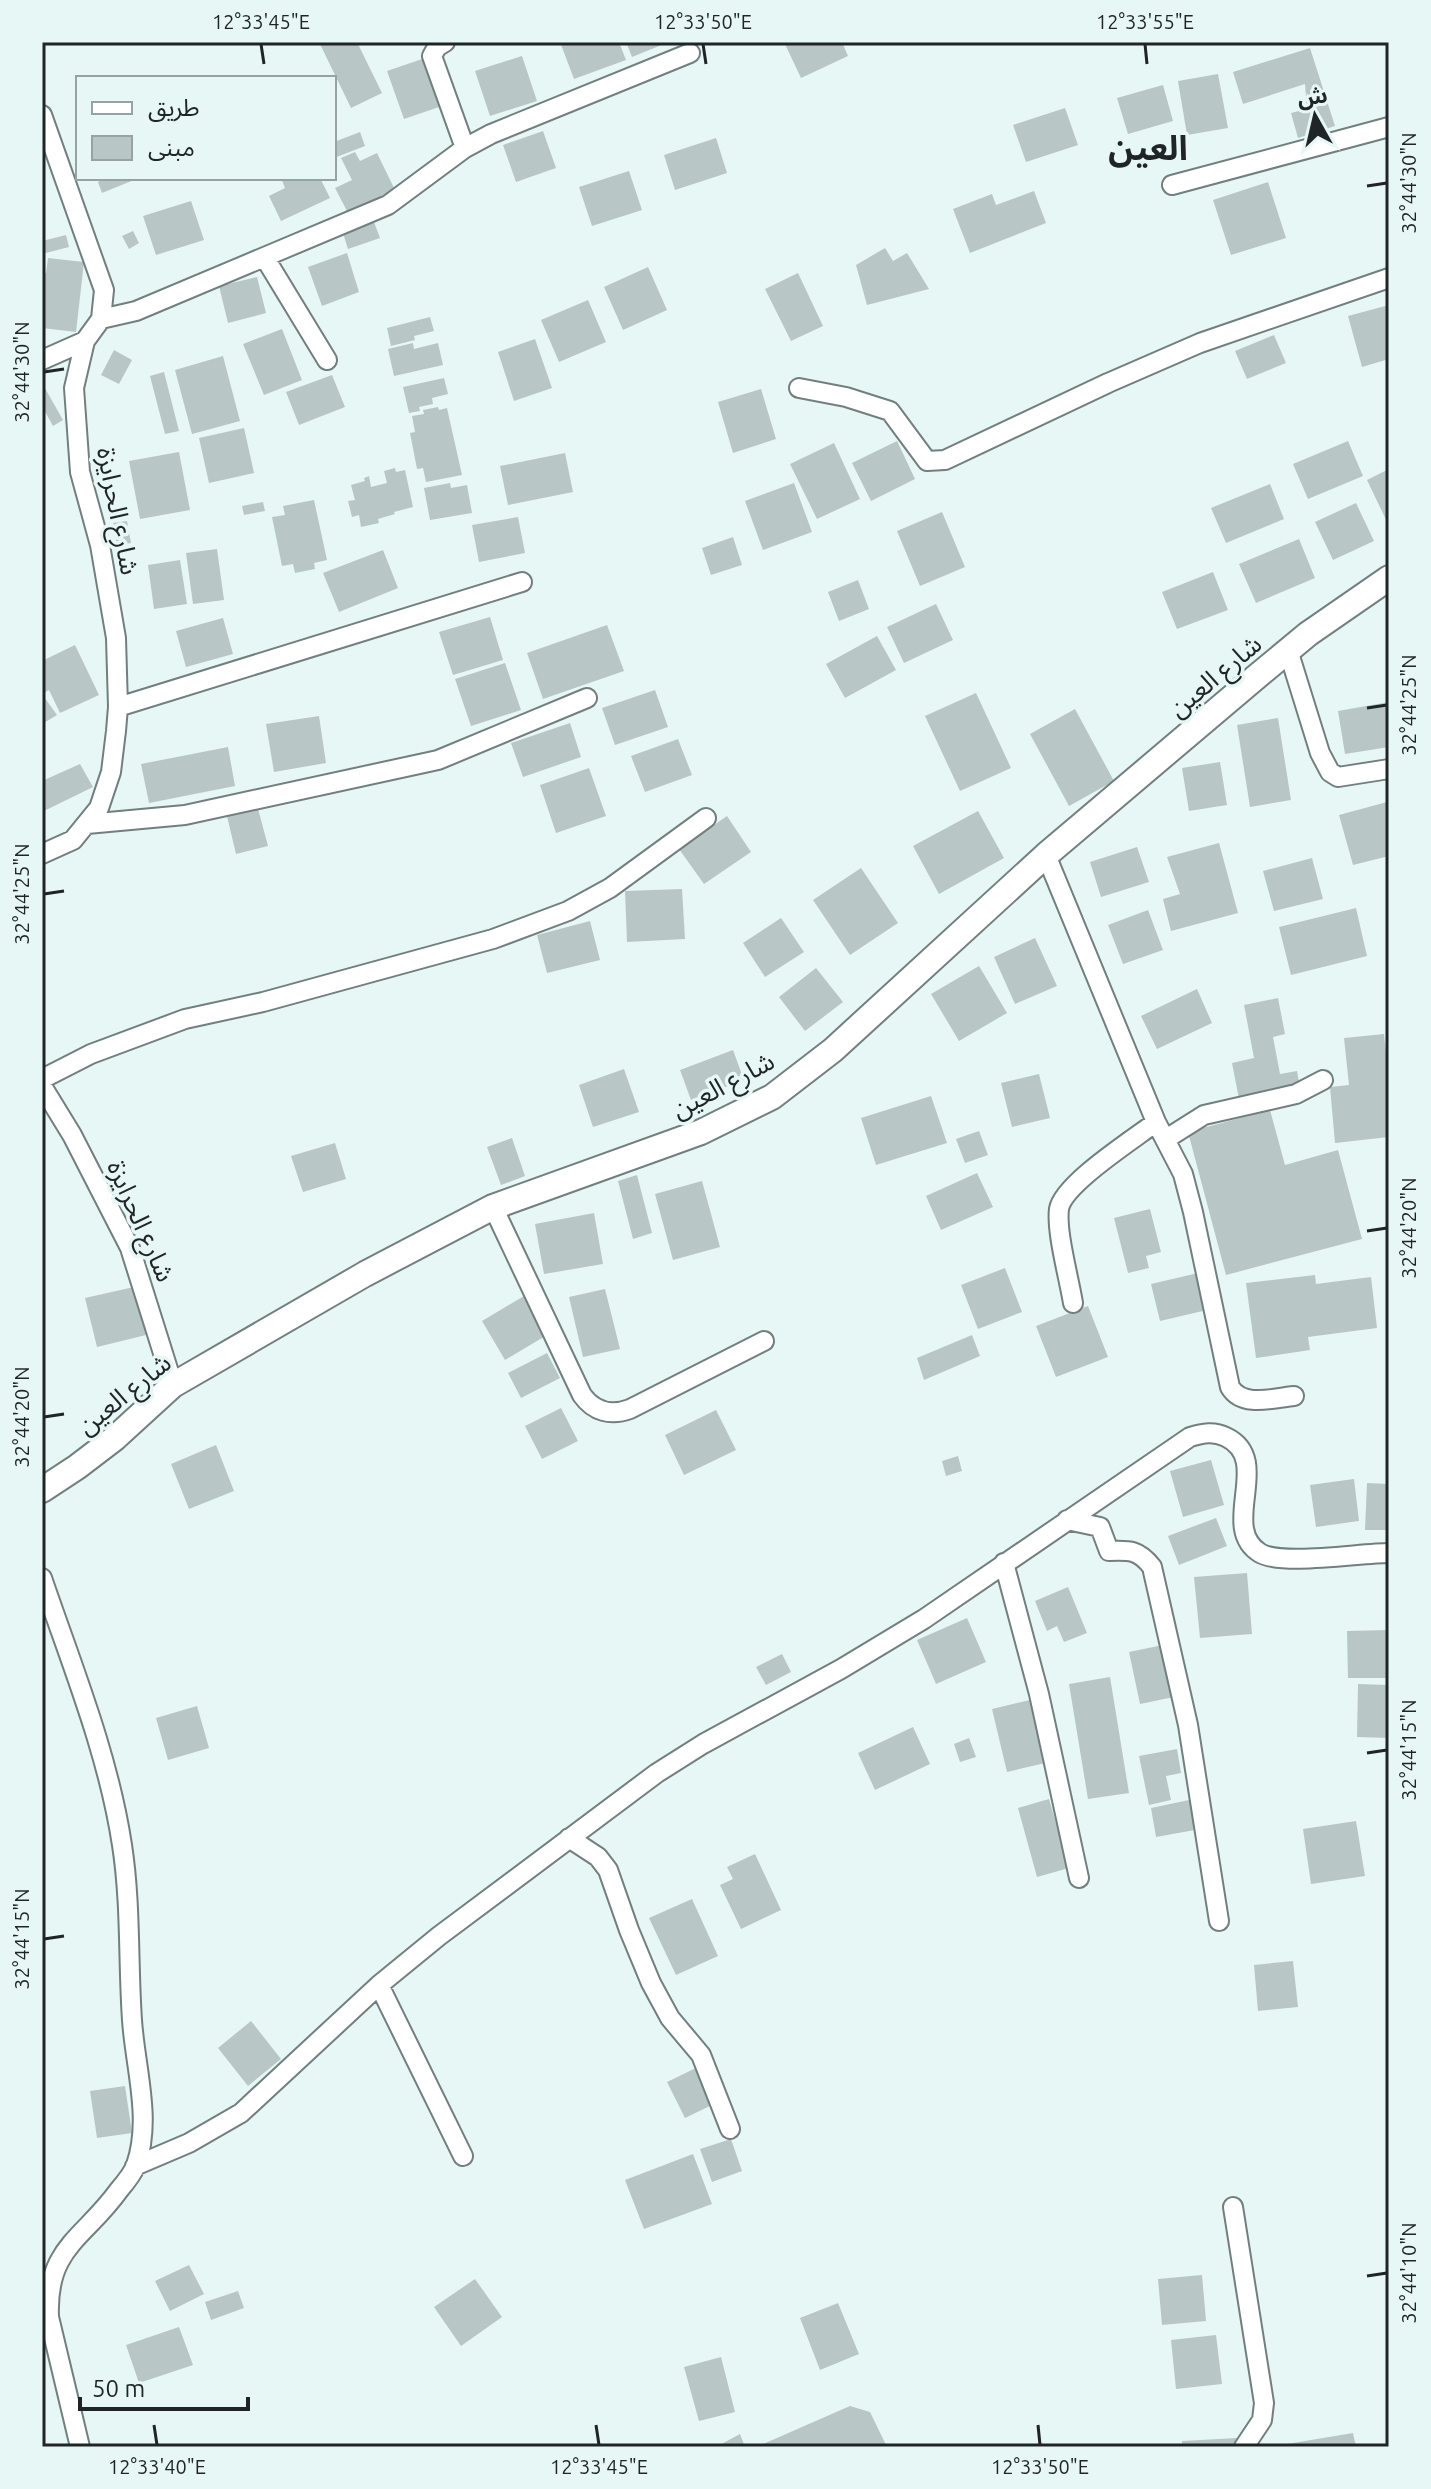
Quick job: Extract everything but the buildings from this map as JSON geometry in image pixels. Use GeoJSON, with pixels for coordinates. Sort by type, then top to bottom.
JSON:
{"type":"FeatureCollection","features":[{"type":"Feature","properties":{"kind":"street"},"geometry":{"type":"LineString","coordinates":[[445,42],[437,47],[432,56],[465,148]]}},
{"type":"Feature","properties":{"kind":"street"},"geometry":{"type":"LineString","coordinates":[[42,115],[104,290],[101,319],[136,311],[388,205],[465,148],[491,134],[690,53]]}},
{"type":"Feature","properties":{"kind":"street"},"geometry":{"type":"LineString","coordinates":[[1172,185],[1389,127]]}},
{"type":"Feature","properties":{"kind":"street"},"geometry":{"type":"LineString","coordinates":[[265,258],[327,360]]}},
{"type":"Feature","properties":{"kind":"street"},"geometry":{"type":"LineString","coordinates":[[799,388],[846,397],[890,411],[927,461],[945,460],[1200,343],[1389,278]]}},
{"type":"Feature","properties":{"kind":"street","name":"شارع الحرايزة"},"geometry":{"type":"LineString","coordinates":[[42,854],[73,840],[87,824],[99,808],[111,772],[118,707],[116,638],[100,545],[80,472],[74,388],[85,341],[101,319]]}},
{"type":"Feature","properties":{"kind":"street"},"geometry":{"type":"LineString","coordinates":[[42,360],[85,341]]}},
{"type":"Feature","properties":{"kind":"street","name":"شارع العين"},"geometry":{"type":"LineString","coordinates":[[42,1490],[115,1438],[173,1385],[365,1274],[493,1207],[701,1132],[772,1097],[833,1050],[1046,855],[1288,650],[1389,578]]}},
{"type":"Feature","properties":{"kind":"street"},"geometry":{"type":"LineString","coordinates":[[118,707],[522,582]]}},
{"type":"Feature","properties":{"kind":"street"},"geometry":{"type":"LineString","coordinates":[[1288,650],[1316,741],[1330,772],[1338,777],[1389,769]]}},
{"type":"Feature","properties":{"kind":"street"},"geometry":{"type":"LineString","coordinates":[[87,824],[185,815],[438,760],[587,698]]}},
{"type":"Feature","properties":{"kind":"street"},"geometry":{"type":"LineString","coordinates":[[42,1079],[91,1054],[185,1019],[263,1002],[493,939],[568,911],[610,888],[706,818]]}},
{"type":"Feature","properties":{"kind":"street"},"geometry":{"type":"LineString","coordinates":[[1046,855],[1156,1122],[1189,1193],[1233,1394],[1246,1400],[1294,1396]]}},
{"type":"Feature","properties":{"kind":"street"},"geometry":{"type":"LineString","coordinates":[[1166,1139],[1204,1115],[1296,1094],[1323,1080]]}},
{"type":"Feature","properties":{"kind":"street","name":"شارع الحرايزة"},"geometry":{"type":"LineString","coordinates":[[42,1086],[72,1135],[130,1248],[173,1385]]}},
{"type":"Feature","properties":{"kind":"street"},"geometry":{"type":"LineString","coordinates":[[1073,1303],[1059,1222],[1061,1201],[1073,1185],[1156,1122]]}},
{"type":"Feature","properties":{"kind":"street"},"geometry":{"type":"LineString","coordinates":[[493,1207],[582,1395],[595,1408],[612,1413],[630,1409],[764,1341]]}},
{"type":"Feature","properties":{"kind":"street"},"geometry":{"type":"LineString","coordinates":[[135,2166],[189,2143],[241,2113],[379,1985],[439,1936],[668,1766],[883,1645],[1190,1437],[1217,1433],[1240,1448],[1246,1461],[1243,1525],[1249,1543],[1256,1551],[1275,1559],[1389,1553]]}},
{"type":"Feature","properties":{"kind":"street"},"geometry":{"type":"LineString","coordinates":[[1067,1520],[1100,1527],[1109,1551],[1132,1550],[1144,1556],[1152,1567],[1188,1725],[1219,1921]]}},
{"type":"Feature","properties":{"kind":"street"},"geometry":{"type":"LineString","coordinates":[[1004,1563],[1037,1683],[1079,1878]]}},
{"type":"Feature","properties":{"kind":"street"},"geometry":{"type":"LineString","coordinates":[[42,1578],[106,1768],[122,1846],[127,1885],[132,2022],[141,2093],[142,2131],[135,2166],[109,2204],[62,2253],[48,2295],[49,2317],[80,2447]]}},
{"type":"Feature","properties":{"kind":"street"},"geometry":{"type":"LineString","coordinates":[[569,1838],[591,1851],[608,1870],[651,1983],[670,2018],[701,2055],[730,2129]]}},
{"type":"Feature","properties":{"kind":"street"},"geometry":{"type":"LineString","coordinates":[[379,1985],[463,2156]]}},
{"type":"Feature","properties":{"kind":"street"},"geometry":{"type":"LineString","coordinates":[[1233,2207],[1264,2403],[1262,2420],[1244,2447]]}},
{"type":"Feature","properties":{"kind":"district","name":"العين"},"geometry":{"type":"Point","coordinates":[1148,148]}}]}
